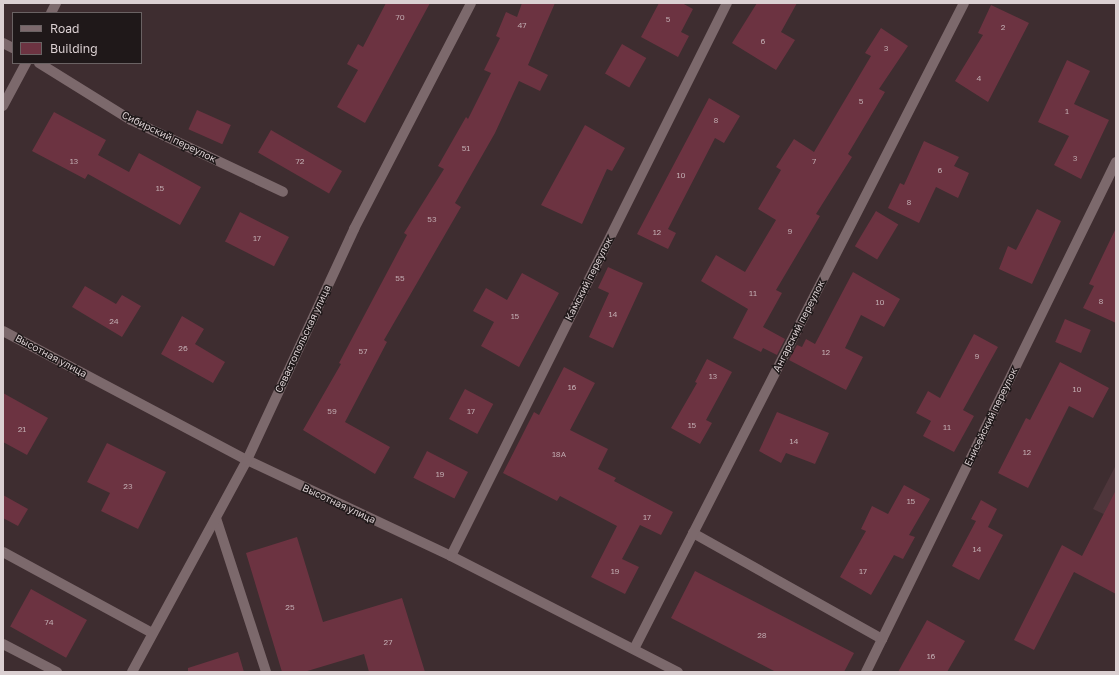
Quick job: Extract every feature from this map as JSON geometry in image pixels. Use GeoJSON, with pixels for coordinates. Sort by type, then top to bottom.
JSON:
{"type":"FeatureCollection","features":[{"type":"Feature","properties":{"kind":"street"},"geometry":{"type":"LineString","coordinates":[[52,12],[56,3]]}},
{"type":"Feature","properties":{"kind":"street","name":"Севастопольская улица"},"geometry":{"type":"LineString","coordinates":[[132,672],[247,460],[354,229],[471,3]]}},
{"type":"Feature","properties":{"kind":"street","name":"Камский переулок"},"geometry":{"type":"LineString","coordinates":[[451,556],[727,3]]}},
{"type":"Feature","properties":{"kind":"street","name":"Ангарский переулок"},"geometry":{"type":"LineString","coordinates":[[634,649],[964,3]]}},
{"type":"Feature","properties":{"kind":"street"},"geometry":{"type":"LineString","coordinates":[[3,43],[12,48]]}},
{"type":"Feature","properties":{"kind":"street"},"geometry":{"type":"LineString","coordinates":[[3,106],[25,64]]}},
{"type":"Feature","properties":{"kind":"street","name":"Сибирский переулок"},"geometry":{"type":"LineString","coordinates":[[41,64],[130,120],[283,192]]}},
{"type":"Feature","properties":{"kind":"street","name":"Енисейский переулок"},"geometry":{"type":"LineString","coordinates":[[866,672],[1116,162]]}},
{"type":"Feature","properties":{"kind":"street","name":"Высотная улица"},"geometry":{"type":"LineString","coordinates":[[3,331],[247,460],[451,556],[678,672]]}},
{"type":"Feature","properties":{"kind":"street"},"geometry":{"type":"LineString","coordinates":[[216,518],[266,672]]}},
{"type":"Feature","properties":{"kind":"street"},"geometry":{"type":"LineString","coordinates":[[693,533],[882,639]]}},
{"type":"Feature","properties":{"kind":"street"},"geometry":{"type":"LineString","coordinates":[[3,552],[152,633]]}},
{"type":"Feature","properties":{"kind":"street"},"geometry":{"type":"LineString","coordinates":[[3,644],[57,672]]}},
{"type":"Feature","properties":{"kind":"shaded area"},"geometry":{"type":"Polygon","coordinates":[[[1116,465],[1116,520],[1093,509],[1116,465]]]}},
{"type":"Feature","properties":{"kind":"building"},"geometry":{"type":"Polygon","coordinates":[[[386,3],[430,3],[365,123],[337,107],[358,70],[347,64],[358,44],[363,47],[386,3]]]}},
{"type":"Feature","properties":{"kind":"building"},"geometry":{"type":"Polygon","coordinates":[[[522,3],[555,3],[528,65],[548,75],[540,91],[519,81],[495,133],[455,203],[461,207],[384,340],[387,342],[345,422],[390,447],[375,474],[303,430],[341,364],[339,363],[407,235],[404,233],[444,169],[438,166],[466,117],[468,119],[491,73],[484,70],[500,38],[496,36],[506,12],[517,17],[522,3]]]}},
{"type":"Feature","properties":{"kind":"building"},"geometry":{"type":"Polygon","coordinates":[[[659,3],[682,3],[693,9],[681,32],[689,36],[678,57],[641,37],[659,3]]]}},
{"type":"Feature","properties":{"kind":"building"},"geometry":{"type":"Polygon","coordinates":[[[757,3],[797,3],[781,32],[795,40],[776,70],[732,43],[757,3]]]}},
{"type":"Feature","properties":{"kind":"building"},"geometry":{"type":"Polygon","coordinates":[[[991,5],[1029,23],[988,102],[955,81],[983,35],[978,33],[991,5]]]}},
{"type":"Feature","properties":{"kind":"building"},"geometry":{"type":"Polygon","coordinates":[[[881,28],[908,46],[879,89],[885,92],[848,154],[852,157],[816,214],[820,216],[776,290],[782,293],[763,327],[785,339],[777,355],[763,348],[761,352],[733,338],[748,309],[701,281],[716,255],[745,272],[776,220],[758,209],[781,170],[776,167],[794,139],[814,152],[871,56],[865,53],[881,28]]]}},
{"type":"Feature","properties":{"kind":"building"},"geometry":{"type":"Polygon","coordinates":[[[622,44],[646,58],[629,87],[605,73],[622,44]]]}},
{"type":"Feature","properties":{"kind":"building"},"geometry":{"type":"Polygon","coordinates":[[[1067,60],[1090,71],[1074,104],[1109,120],[1081,179],[1054,165],[1069,136],[1038,122],[1067,60]]]}},
{"type":"Feature","properties":{"kind":"building"},"geometry":{"type":"Polygon","coordinates":[[[709,98],[740,116],[724,143],[715,138],[668,229],[676,233],[668,249],[637,234],[709,98]]]}},
{"type":"Feature","properties":{"kind":"building"},"geometry":{"type":"Polygon","coordinates":[[[197,110],[231,125],[222,144],[188,129],[197,110]]]}},
{"type":"Feature","properties":{"kind":"building"},"geometry":{"type":"Polygon","coordinates":[[[54,112],[106,140],[98,155],[129,172],[139,153],[201,187],[180,225],[88,174],[85,179],[32,151],[54,112]]]}},
{"type":"Feature","properties":{"kind":"building"},"geometry":{"type":"Polygon","coordinates":[[[585,125],[625,148],[612,171],[607,169],[582,224],[541,205],[585,125]]]}},
{"type":"Feature","properties":{"kind":"building"},"geometry":{"type":"Polygon","coordinates":[[[271,130],[342,171],[329,194],[258,153],[271,130]]]}},
{"type":"Feature","properties":{"kind":"building"},"geometry":{"type":"Polygon","coordinates":[[[924,141],[959,157],[954,166],[969,173],[958,198],[936,187],[919,223],[888,208],[900,183],[904,185],[924,141]]]}},
{"type":"Feature","properties":{"kind":"building"},"geometry":{"type":"Polygon","coordinates":[[[1037,209],[1061,221],[1032,284],[999,269],[1008,246],[1016,250],[1037,209]]]}},
{"type":"Feature","properties":{"kind":"building"},"geometry":{"type":"Polygon","coordinates":[[[876,211],[898,224],[877,260],[855,246],[876,211]]]}},
{"type":"Feature","properties":{"kind":"building"},"geometry":{"type":"Polygon","coordinates":[[[240,212],[289,237],[274,266],[225,241],[240,212]]]}},
{"type":"Feature","properties":{"kind":"building"},"geometry":{"type":"Polygon","coordinates":[[[1116,228],[1116,323],[1083,308],[1094,286],[1089,284],[1116,228]]]}},
{"type":"Feature","properties":{"kind":"building"},"geometry":{"type":"Polygon","coordinates":[[[608,267],[643,283],[613,348],[589,337],[609,293],[598,288],[608,267]]]}},
{"type":"Feature","properties":{"kind":"building"},"geometry":{"type":"Polygon","coordinates":[[[853,272],[900,299],[884,327],[861,315],[845,348],[863,357],[846,390],[789,360],[797,345],[802,347],[806,339],[815,344],[853,272]]]}},
{"type":"Feature","properties":{"kind":"building"},"geometry":{"type":"Polygon","coordinates":[[[522,273],[559,293],[519,367],[481,346],[494,322],[473,311],[486,288],[507,300],[522,273]]]}},
{"type":"Feature","properties":{"kind":"building"},"geometry":{"type":"Polygon","coordinates":[[[85,286],[116,304],[122,295],[141,306],[122,337],[72,307],[85,286]]]}},
{"type":"Feature","properties":{"kind":"building"},"geometry":{"type":"Polygon","coordinates":[[[182,316],[204,329],[195,344],[225,362],[213,383],[161,354],[182,316]]]}},
{"type":"Feature","properties":{"kind":"building"},"geometry":{"type":"Polygon","coordinates":[[[1065,319],[1091,330],[1081,353],[1055,342],[1065,319]]]}},
{"type":"Feature","properties":{"kind":"building"},"geometry":{"type":"Polygon","coordinates":[[[974,334],[998,347],[963,410],[974,416],[954,452],[923,436],[931,421],[916,413],[928,391],[940,398],[974,334]]]}},
{"type":"Feature","properties":{"kind":"building"},"geometry":{"type":"Polygon","coordinates":[[[707,359],[732,372],[706,420],[712,423],[700,444],[671,428],[697,383],[695,382],[707,359]]]}},
{"type":"Feature","properties":{"kind":"building"},"geometry":{"type":"Polygon","coordinates":[[[1060,362],[1109,388],[1093,418],[1069,406],[1028,488],[998,473],[1026,418],[1030,420],[1060,362]]]}},
{"type":"Feature","properties":{"kind":"building"},"geometry":{"type":"Polygon","coordinates":[[[564,367],[595,383],[570,430],[608,449],[598,469],[616,478],[614,481],[673,512],[661,535],[640,525],[622,559],[639,567],[625,594],[591,577],[617,526],[560,496],[557,501],[503,473],[534,412],[539,415],[564,367]]]}},
{"type":"Feature","properties":{"kind":"building"},"geometry":{"type":"Polygon","coordinates":[[[465,389],[493,404],[477,434],[449,419],[465,389]]]}},
{"type":"Feature","properties":{"kind":"building"},"geometry":{"type":"Polygon","coordinates":[[[3,393],[48,418],[27,455],[3,442],[3,393]]]}},
{"type":"Feature","properties":{"kind":"building"},"geometry":{"type":"Polygon","coordinates":[[[777,412],[829,433],[815,464],[786,453],[781,463],[759,451],[777,412]]]}},
{"type":"Feature","properties":{"kind":"building"},"geometry":{"type":"Polygon","coordinates":[[[107,443],[166,472],[138,529],[101,511],[110,493],[87,482],[107,443]]]}},
{"type":"Feature","properties":{"kind":"building"},"geometry":{"type":"Polygon","coordinates":[[[427,451],[468,472],[454,499],[413,478],[427,451]]]}},
{"type":"Feature","properties":{"kind":"building"},"geometry":{"type":"Polygon","coordinates":[[[904,485],[930,499],[909,535],[915,537],[903,559],[894,555],[871,595],[840,577],[866,531],[861,529],[872,506],[888,514],[904,485]]]}},
{"type":"Feature","properties":{"kind":"building"},"geometry":{"type":"Polygon","coordinates":[[[1116,490],[1116,594],[1074,572],[1034,650],[1014,640],[1062,545],[1082,556],[1116,490]]]}},
{"type":"Feature","properties":{"kind":"building"},"geometry":{"type":"Polygon","coordinates":[[[3,495],[28,509],[18,526],[3,518],[3,495]]]}},
{"type":"Feature","properties":{"kind":"building"},"geometry":{"type":"Polygon","coordinates":[[[981,500],[997,509],[988,527],[1003,535],[979,580],[952,566],[976,521],[971,519],[981,500]]]}},
{"type":"Feature","properties":{"kind":"building"},"geometry":{"type":"Polygon","coordinates":[[[297,537],[323,622],[402,598],[425,672],[369,672],[364,654],[304,672],[282,672],[246,553],[297,537]]]}},
{"type":"Feature","properties":{"kind":"building"},"geometry":{"type":"Polygon","coordinates":[[[695,571],[854,653],[844,672],[776,672],[671,618],[695,571]]]}},
{"type":"Feature","properties":{"kind":"building"},"geometry":{"type":"Polygon","coordinates":[[[31,589],[87,620],[66,658],[10,627],[31,589]]]}},
{"type":"Feature","properties":{"kind":"building"},"geometry":{"type":"Polygon","coordinates":[[[927,620],[965,641],[947,672],[898,672],[927,620]]]}},
{"type":"Feature","properties":{"kind":"building"},"geometry":{"type":"Polygon","coordinates":[[[238,652],[244,672],[188,672],[188,668],[238,652]]]}}]}
